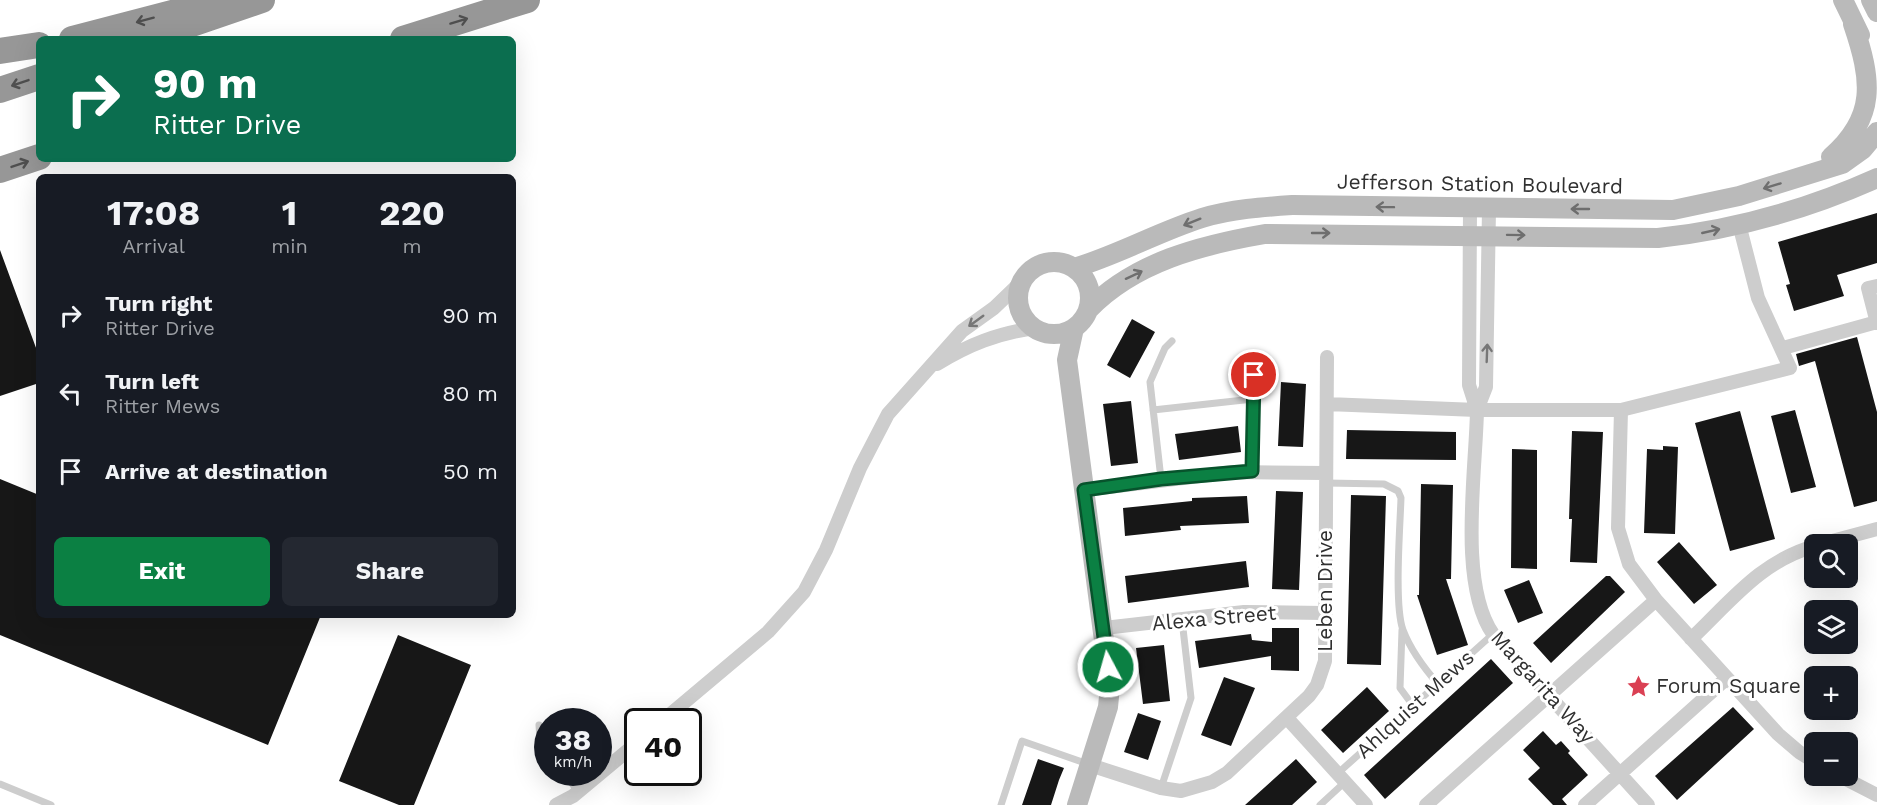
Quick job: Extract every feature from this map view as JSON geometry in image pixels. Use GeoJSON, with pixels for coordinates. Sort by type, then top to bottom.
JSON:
{"type":"FeatureCollection","features":[{"type":"Feature","properties":{"kind":"highway"},"geometry":{"type":"LineString","coordinates":[[84,36],[222,0]]}},
{"type":"Feature","properties":{"kind":"highway"},"geometry":{"type":"LineString","coordinates":[[158,36],[262,0]]}},
{"type":"Feature","properties":{"kind":"highway"},"geometry":{"type":"LineString","coordinates":[[412,36],[526,0]]}},
{"type":"Feature","properties":{"kind":"highway"},"geometry":{"type":"LineString","coordinates":[[0,51],[36,45]]}},
{"type":"Feature","properties":{"kind":"highway"},"geometry":{"type":"LineString","coordinates":[[0,90],[36,78]]}},
{"type":"Feature","properties":{"kind":"highway"},"geometry":{"type":"LineString","coordinates":[[0,170],[36,158]]}},
{"type":"Feature","properties":{"kind":"street"},"geometry":{"type":"LineString","coordinates":[[1807,175],[1857,135],[1870,108],[1868,68],[1843,0]]}},
{"type":"Feature","properties":{"kind":"street"},"geometry":{"type":"LineString","coordinates":[[1871,0],[1877,12]]}},
{"type":"Feature","properties":{"kind":"street"},"geometry":{"type":"LineString","coordinates":[[1853,24],[1877,65]]}},
{"type":"Feature","properties":{"kind":"street","name":"Jefferson Station Boulevard"},"geometry":{"type":"LineString","coordinates":[[1074,268],[1110,257],[1203,218],[1243,209],[1293,205],[1673,210],[1740,196],[1842,164],[1863,149],[1877,132]]}},
{"type":"Feature","properties":{"kind":"street"},"geometry":{"type":"LineString","coordinates":[[1077,805],[1108,707],[1110,686],[1067,360],[1074,328],[1106,292],[1125,279],[1195,248],[1220,241],[1265,234],[1658,238],[1701,233],[1739,225],[1840,195],[1877,178]]}},
{"type":"Feature","properties":{"kind":"street","name":"Margarita Way"},"geometry":{"type":"LineString","coordinates":[[1470,209],[1469,385],[1477,410],[1472,569],[1484,621],[1493,634],[1648,805]]}},
{"type":"Feature","properties":{"kind":"street","name":"Margarita Way"},"geometry":{"type":"LineString","coordinates":[[1477,410],[1486,387],[1490,209]]}},
{"type":"Feature","properties":{"kind":"street"},"geometry":{"type":"LineString","coordinates":[[1327,404],[1477,410],[1621,410],[1790,368],[1783,348],[1758,298],[1739,225]]}},
{"type":"Feature","properties":{"kind":"street"},"geometry":{"type":"LineString","coordinates":[[678,708],[768,632],[804,592],[826,550],[860,468],[888,414],[962,331],[994,308],[1028,273],[1046,263],[1056,262],[1074,268],[1088,287],[1088,310]]}},
{"type":"Feature","properties":{"kind":"street"},"geometry":{"type":"LineString","coordinates":[[1020,283],[1018,303],[1026,322],[1041,331],[1067,360]]}},
{"type":"Feature","properties":{"kind":"street"},"geometry":{"type":"LineString","coordinates":[[1783,348],[1877,323],[1872,287]]}},
{"type":"Feature","properties":{"kind":"street"},"geometry":{"type":"LineString","coordinates":[[923,373],[971,343],[1012,331],[1074,328]]}},
{"type":"Feature","properties":{"kind":"street","name":"Leben Drive"},"geometry":{"type":"LineString","coordinates":[[1090,765],[1161,789],[1181,791],[1212,783],[1227,773],[1309,696],[1323,670],[1327,357]]}},
{"type":"Feature","properties":{"kind":"street"},"geometry":{"type":"LineString","coordinates":[[1621,410],[1618,528],[1629,564],[1656,600],[1691,639],[1778,734],[1804,755]]}},
{"type":"Feature","properties":{"kind":"street"},"geometry":{"type":"LineString","coordinates":[[1084,490],[1161,479],[1252,471],[1325,478]]}},
{"type":"Feature","properties":{"kind":"street"},"geometry":{"type":"LineString","coordinates":[[1858,534],[1877,529]]}},
{"type":"Feature","properties":{"kind":"street"},"geometry":{"type":"LineString","coordinates":[[1691,639],[1765,568],[1785,556],[1804,550]]}},
{"type":"Feature","properties":{"kind":"street"},"geometry":{"type":"LineString","coordinates":[[1426,805],[1656,600]]}},
{"type":"Feature","properties":{"kind":"street","name":"Alexa Street"},"geometry":{"type":"LineString","coordinates":[[1104,628],[1254,611],[1324,613]]}},
{"type":"Feature","properties":{"kind":"street"},"geometry":{"type":"LineString","coordinates":[[1585,805],[1727,678]]}},
{"type":"Feature","properties":{"kind":"street"},"geometry":{"type":"LineString","coordinates":[[1287,718],[1366,805]]}},
{"type":"Feature","properties":{"kind":"street"},"geometry":{"type":"LineString","coordinates":[[556,805],[582,788],[624,754]]}},
{"type":"Feature","properties":{"kind":"street"},"geometry":{"type":"LineString","coordinates":[[1858,785],[1877,795]]}},
{"type":"Feature","properties":{"kind":"lane"},"geometry":{"type":"LineString","coordinates":[[1161,479],[1150,382],[1166,348],[1172,341]]}},
{"type":"Feature","properties":{"kind":"lane"},"geometry":{"type":"LineString","coordinates":[[1252,471],[1254,375]]}},
{"type":"Feature","properties":{"kind":"lane"},"geometry":{"type":"LineString","coordinates":[[1153,410],[1253,399]]}},
{"type":"Feature","properties":{"kind":"lane"},"geometry":{"type":"LineString","coordinates":[[1325,478],[1384,484],[1398,490],[1401,498],[1400,688],[1414,706]]}},
{"type":"Feature","properties":{"kind":"lane"},"geometry":{"type":"LineString","coordinates":[[1161,789],[1191,698],[1182,620]]}},
{"type":"Feature","properties":{"kind":"lane"},"geometry":{"type":"LineString","coordinates":[[1402,628],[1419,663],[1438,684]]}},
{"type":"Feature","properties":{"kind":"lane","name":"Ahlquist Mews"},"geometry":{"type":"LineString","coordinates":[[1320,805],[1341,778],[1414,706],[1493,634]]}},
{"type":"Feature","properties":{"kind":"lane"},"geometry":{"type":"LineString","coordinates":[[1001,805],[1022,741],[1090,765]]}},
{"type":"Feature","properties":{"kind":"lane"},"geometry":{"type":"LineString","coordinates":[[0,784],[51,805]]}},
{"type":"Feature","properties":{"kind":"building"},"geometry":{"type":"Polygon","coordinates":[[[1877,213],[1877,263],[1837,275],[1844,296],[1794,311],[1786,285],[1790,284],[1778,242],[1877,213]]]}},
{"type":"Feature","properties":{"kind":"building"},"geometry":{"type":"Polygon","coordinates":[[[0,250],[36,348],[36,384],[0,396],[0,250]]]}},
{"type":"Feature","properties":{"kind":"building"},"geometry":{"type":"Polygon","coordinates":[[[1132,319],[1155,332],[1130,378],[1107,365],[1132,319]]]}},
{"type":"Feature","properties":{"kind":"building"},"geometry":{"type":"Polygon","coordinates":[[[1857,337],[1877,412],[1877,501],[1854,507],[1815,361],[1799,366],[1796,354],[1857,337]]]}},
{"type":"Feature","properties":{"kind":"building"},"geometry":{"type":"Polygon","coordinates":[[[1281,382],[1306,384],[1303,447],[1278,446],[1281,382]]]}},
{"type":"Feature","properties":{"kind":"building"},"geometry":{"type":"Polygon","coordinates":[[[1131,401],[1138,463],[1111,466],[1103,404],[1131,401]]]}},
{"type":"Feature","properties":{"kind":"building"},"geometry":{"type":"Polygon","coordinates":[[[1795,410],[1816,487],[1791,493],[1771,416],[1795,410]]]}},
{"type":"Feature","properties":{"kind":"building"},"geometry":{"type":"Polygon","coordinates":[[[1740,411],[1775,539],[1730,551],[1695,423],[1740,411]]]}},
{"type":"Feature","properties":{"kind":"building"},"geometry":{"type":"Polygon","coordinates":[[[1238,426],[1241,452],[1179,460],[1175,434],[1238,426]]]}},
{"type":"Feature","properties":{"kind":"building"},"geometry":{"type":"Polygon","coordinates":[[[1347,430],[1456,432],[1456,460],[1346,459],[1347,430]]]}},
{"type":"Feature","properties":{"kind":"building"},"geometry":{"type":"Polygon","coordinates":[[[1572,431],[1603,432],[1597,563],[1570,562],[1572,431]]]}},
{"type":"Feature","properties":{"kind":"building"},"geometry":{"type":"Polygon","coordinates":[[[1663,446],[1678,447],[1675,534],[1644,533],[1647,449],[1663,450],[1663,446]]]}},
{"type":"Feature","properties":{"kind":"building"},"geometry":{"type":"Polygon","coordinates":[[[1512,449],[1537,450],[1537,569],[1511,568],[1512,449]]]}},
{"type":"Feature","properties":{"kind":"building"},"geometry":{"type":"Polygon","coordinates":[[[0,479],[36,494],[36,618],[320,618],[268,745],[0,635],[0,479]]]}},
{"type":"Feature","properties":{"kind":"building"},"geometry":{"type":"Polygon","coordinates":[[[1421,484],[1453,485],[1451,579],[1446,579],[1468,645],[1437,655],[1417,595],[1419,595],[1421,484]]]}},
{"type":"Feature","properties":{"kind":"building"},"geometry":{"type":"Polygon","coordinates":[[[1276,491],[1303,492],[1299,590],[1272,589],[1276,491]]]}},
{"type":"Feature","properties":{"kind":"building"},"geometry":{"type":"Polygon","coordinates":[[[1351,495],[1386,496],[1381,665],[1347,664],[1351,495]]]}},
{"type":"Feature","properties":{"kind":"building"},"geometry":{"type":"Polygon","coordinates":[[[1247,496],[1249,523],[1180,526],[1181,530],[1125,536],[1123,508],[1192,501],[1192,498],[1247,496]]]}},
{"type":"Feature","properties":{"kind":"building"},"geometry":{"type":"Polygon","coordinates":[[[1679,542],[1717,585],[1694,604],[1657,562],[1679,542]]]}},
{"type":"Feature","properties":{"kind":"building"},"geometry":{"type":"Polygon","coordinates":[[[1246,561],[1249,587],[1128,603],[1125,576],[1246,561]]]}},
{"type":"Feature","properties":{"kind":"building"},"geometry":{"type":"Polygon","coordinates":[[[1606,576],[1610,576],[1625,592],[1551,663],[1533,643],[1606,576]]]}},
{"type":"Feature","properties":{"kind":"building"},"geometry":{"type":"Polygon","coordinates":[[[1529,580],[1543,613],[1518,623],[1504,590],[1529,580]]]}},
{"type":"Feature","properties":{"kind":"building"},"geometry":{"type":"Polygon","coordinates":[[[1272,628],[1299,628],[1299,671],[1271,670],[1271,656],[1199,668],[1195,641],[1251,634],[1252,640],[1272,642],[1272,628]]]}},
{"type":"Feature","properties":{"kind":"building"},"geometry":{"type":"Polygon","coordinates":[[[398,635],[471,665],[414,805],[399,805],[339,781],[398,635]]]}},
{"type":"Feature","properties":{"kind":"building"},"geometry":{"type":"Polygon","coordinates":[[[1164,645],[1170,701],[1143,704],[1136,648],[1164,645]]]}},
{"type":"Feature","properties":{"kind":"building"},"geometry":{"type":"Polygon","coordinates":[[[1491,659],[1513,683],[1385,799],[1364,775],[1491,659]]]}},
{"type":"Feature","properties":{"kind":"building"},"geometry":{"type":"Polygon","coordinates":[[[1224,677],[1255,688],[1231,746],[1201,735],[1224,677]]]}},
{"type":"Feature","properties":{"kind":"building"},"geometry":{"type":"Polygon","coordinates":[[[1367,687],[1389,711],[1343,753],[1321,730],[1367,687]]]}},
{"type":"Feature","properties":{"kind":"building"},"geometry":{"type":"Polygon","coordinates":[[[1733,707],[1754,729],[1677,800],[1655,776],[1733,707]]]}},
{"type":"Feature","properties":{"kind":"building"},"geometry":{"type":"Polygon","coordinates":[[[1138,713],[1161,721],[1148,760],[1124,752],[1138,713]]]}},
{"type":"Feature","properties":{"kind":"building"},"geometry":{"type":"Polygon","coordinates":[[[1543,731],[1556,745],[1561,741],[1570,751],[1568,753],[1588,775],[1562,799],[1567,805],[1553,805],[1528,779],[1540,768],[1523,750],[1543,731]]]}},
{"type":"Feature","properties":{"kind":"building"},"geometry":{"type":"Polygon","coordinates":[[[1038,759],[1064,768],[1051,805],[1022,805],[1038,759]]]}},
{"type":"Feature","properties":{"kind":"building"},"geometry":{"type":"Polygon","coordinates":[[[1296,759],[1317,782],[1292,805],[1245,805],[1296,759]]]}},
{"type":"Feature","properties":{"kind":"place","name":"Forum Square"},"geometry":{"type":"Point","coordinates":[1638,686]}},
{"type":"Feature","properties":{"kind":"route"},"geometry":{"type":"LineString","coordinates":[[1108,667],[1084,490],[1161,479],[1252,471],[1254,375]]}}]}
